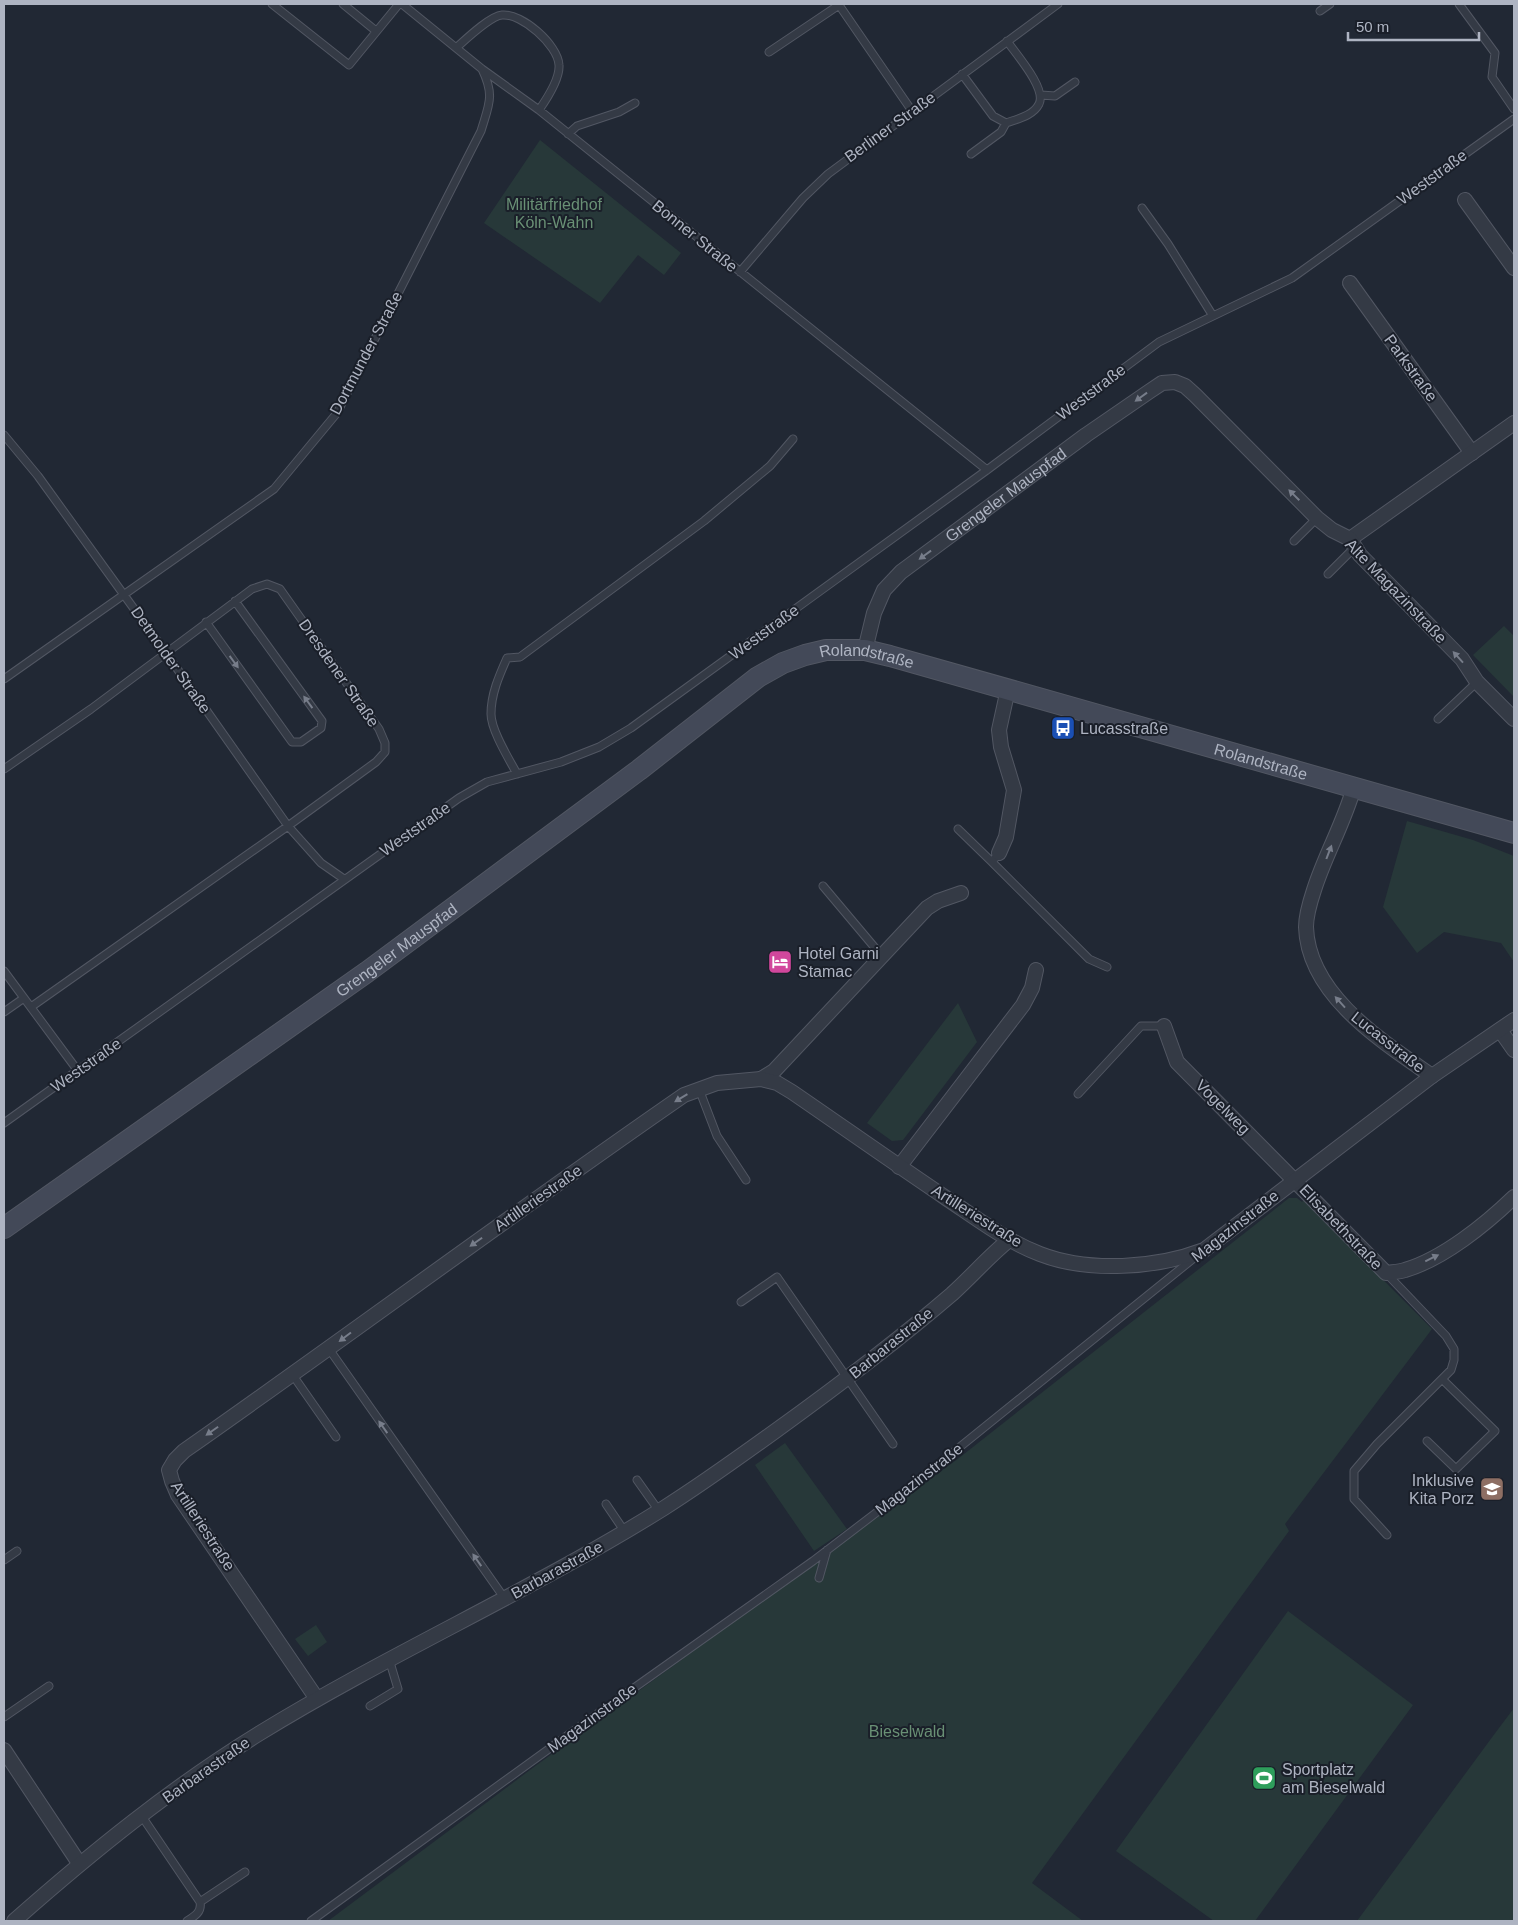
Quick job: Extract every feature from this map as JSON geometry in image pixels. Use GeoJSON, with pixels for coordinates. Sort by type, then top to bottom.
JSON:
{"type":"FeatureCollection","features":[{"type":"Feature","properties":{"kind":"main road","name":"Rolandstraße"},"geometry":{"type":"LineString","coordinates":[[783,663],[826,650],[866,650],[1514,833]]}},
{"type":"Feature","properties":{"kind":"main road","name":"Grengeler Mauspfad"},"geometry":{"type":"LineString","coordinates":[[4,1228],[367,972],[639,770],[758,677],[783,663]]}},
{"type":"Feature","properties":{"kind":"street"},"geometry":{"type":"LineString","coordinates":[[1465,200],[1514,268]]}},
{"type":"Feature","properties":{"kind":"street","name":"Parkstraße"},"geometry":{"type":"LineString","coordinates":[[1350,283],[1472,453]]}},
{"type":"Feature","properties":{"kind":"street","name":"Grengeler Mauspfad"},"geometry":{"type":"LineString","coordinates":[[866,650],[874,613],[884,590],[901,572],[1086,435],[1150,391],[1162,384],[1175,382],[1185,386]]}},
{"type":"Feature","properties":{"kind":"street","name":"Alte Magazinstraße"},"geometry":{"type":"LineString","coordinates":[[1185,386],[1317,518],[1352,544],[1462,659],[1477,682],[1514,719]]}},
{"type":"Feature","properties":{"kind":"street"},"geometry":{"type":"LineString","coordinates":[[1352,544],[1514,423]]}},
{"type":"Feature","properties":{"kind":"street"},"geometry":{"type":"LineString","coordinates":[[995,857],[1006,837],[1014,790],[1001,747],[999,730],[1008,689]]}},
{"type":"Feature","properties":{"kind":"street","name":"Lucasstraße"},"geometry":{"type":"LineString","coordinates":[[1354,787],[1314,890],[1306,928],[1308,941],[1314,962],[1323,980],[1348,1010],[1384,1042],[1432,1076]]}},
{"type":"Feature","properties":{"kind":"street"},"geometry":{"type":"LineString","coordinates":[[761,1079],[774,1071],[927,908],[938,901],[961,893]]}},
{"type":"Feature","properties":{"kind":"street"},"geometry":{"type":"LineString","coordinates":[[900,1167],[1023,1005],[1032,988],[1036,970]]}},
{"type":"Feature","properties":{"kind":"street","name":"Magazinstraße"},"geometry":{"type":"LineString","coordinates":[[1204,1250],[1432,1076],[1514,1020]]}},
{"type":"Feature","properties":{"kind":"street","name":"Vogelweg"},"geometry":{"type":"LineString","coordinates":[[1164,1026],[1178,1062],[1295,1180]]}},
{"type":"Feature","properties":{"kind":"street"},"geometry":{"type":"LineString","coordinates":[[1500,1030],[1514,1050]]}},
{"type":"Feature","properties":{"kind":"street","name":"Artilleriestraße"},"geometry":{"type":"LineString","coordinates":[[317,1699],[178,1495],[169,1470],[175,1460],[184,1451],[329,1349],[414,1285],[684,1095],[717,1083],[761,1079],[777,1084],[792,1092],[1009,1240],[1041,1254],[1070,1262],[1093,1265],[1121,1265],[1159,1262],[1186,1257],[1204,1250]]}},
{"type":"Feature","properties":{"kind":"street","name":"Elisabethstraße"},"geometry":{"type":"LineString","coordinates":[[1295,1180],[1386,1273],[1405,1271],[1442,1253],[1484,1224],[1514,1197]]}},
{"type":"Feature","properties":{"kind":"street","name":"Barbarastraße"},"geometry":{"type":"LineString","coordinates":[[14,1921],[80,1863],[141,1815],[221,1758],[317,1699],[389,1659],[572,1563],[659,1511],[731,1463],[847,1379],[953,1293],[1009,1240]]}},
{"type":"Feature","properties":{"kind":"street"},"geometry":{"type":"LineString","coordinates":[[4,1750],[80,1863]]}},
{"type":"Feature","properties":{"kind":"lane"},"geometry":{"type":"LineString","coordinates":[[272,4],[348,65],[401,4]]}},
{"type":"Feature","properties":{"kind":"lane"},"geometry":{"type":"LineString","coordinates":[[343,4],[376,31]]}},
{"type":"Feature","properties":{"kind":"lane","name":"Bonner Straße"},"geometry":{"type":"LineString","coordinates":[[401,4],[482,69],[539,110],[987,470]]}},
{"type":"Feature","properties":{"kind":"lane"},"geometry":{"type":"LineString","coordinates":[[769,52],[840,4],[912,112]]}},
{"type":"Feature","properties":{"kind":"lane","name":"Berliner Straße"},"geometry":{"type":"LineString","coordinates":[[740,272],[803,198],[822,180],[856,152],[1058,4]]}},
{"type":"Feature","properties":{"kind":"lane"},"geometry":{"type":"LineString","coordinates":[[1320,11],[1330,4]]}},
{"type":"Feature","properties":{"kind":"lane"},"geometry":{"type":"LineString","coordinates":[[1459,4],[1495,53],[1492,77],[1514,108]]}},
{"type":"Feature","properties":{"kind":"lane"},"geometry":{"type":"LineString","coordinates":[[456,48],[478,28],[501,15],[515,17],[534,29],[554,50],[559,66],[548,98],[539,110]]}},
{"type":"Feature","properties":{"kind":"lane"},"geometry":{"type":"LineString","coordinates":[[971,154],[1001,132],[1006,123],[1031,113],[1040,103],[1041,94],[1035,81],[1007,41]]}},
{"type":"Feature","properties":{"kind":"lane","name":"Dortmunder Straße"},"geometry":{"type":"LineString","coordinates":[[4,679],[274,489],[337,413],[481,131],[490,100],[489,83],[482,69]]}},
{"type":"Feature","properties":{"kind":"lane"},"geometry":{"type":"LineString","coordinates":[[962,74],[994,116],[1006,123]]}},
{"type":"Feature","properties":{"kind":"lane"},"geometry":{"type":"LineString","coordinates":[[1041,94],[1055,96],[1075,82]]}},
{"type":"Feature","properties":{"kind":"lane"},"geometry":{"type":"LineString","coordinates":[[568,134],[577,126],[619,112],[635,102]]}},
{"type":"Feature","properties":{"kind":"lane","name":"Weststraße"},"geometry":{"type":"LineString","coordinates":[[4,1123],[459,798],[488,782],[561,762],[599,747],[631,728],[987,470],[1159,342],[1292,278],[1514,119]]}},
{"type":"Feature","properties":{"kind":"lane"},"geometry":{"type":"LineString","coordinates":[[1142,208],[1168,244],[1213,316]]}},
{"type":"Feature","properties":{"kind":"lane","name":"Detmolder Straße"},"geometry":{"type":"LineString","coordinates":[[4,436],[38,476],[288,826],[321,863],[344,879]]}},
{"type":"Feature","properties":{"kind":"lane"},"geometry":{"type":"LineString","coordinates":[[517,774],[498,739],[491,715],[495,683],[507,658],[520,657],[657,557],[770,466],[793,439]]}},
{"type":"Feature","properties":{"kind":"lane"},"geometry":{"type":"LineString","coordinates":[[1294,541],[1317,518]]}},
{"type":"Feature","properties":{"kind":"lane"},"geometry":{"type":"LineString","coordinates":[[1328,574],[1352,544]]}},
{"type":"Feature","properties":{"kind":"lane","name":"Dresdener Straße"},"geometry":{"type":"LineString","coordinates":[[4,769],[91,709],[235,601],[259,585],[267,584],[280,589],[379,729],[385,743],[385,752],[376,762],[31,1007]]}},
{"type":"Feature","properties":{"kind":"lane"},"geometry":{"type":"LineString","coordinates":[[206,622],[292,742],[301,742],[321,728],[322,721],[235,601]]}},
{"type":"Feature","properties":{"kind":"lane"},"geometry":{"type":"LineString","coordinates":[[1438,719],[1477,682]]}},
{"type":"Feature","properties":{"kind":"lane"},"geometry":{"type":"LineString","coordinates":[[958,829],[995,857],[1089,959],[1107,968]]}},
{"type":"Feature","properties":{"kind":"lane"},"geometry":{"type":"LineString","coordinates":[[823,886],[881,956]]}},
{"type":"Feature","properties":{"kind":"lane"},"geometry":{"type":"LineString","coordinates":[[4,971],[78,1071]]}},
{"type":"Feature","properties":{"kind":"lane"},"geometry":{"type":"LineString","coordinates":[[4,1012],[24,998]]}},
{"type":"Feature","properties":{"kind":"lane"},"geometry":{"type":"LineString","coordinates":[[1078,1094],[1141,1026],[1164,1026]]}},
{"type":"Feature","properties":{"kind":"lane"},"geometry":{"type":"LineString","coordinates":[[699,1089],[717,1136],[746,1180]]}},
{"type":"Feature","properties":{"kind":"lane","name":"Magazinstraße"},"geometry":{"type":"LineString","coordinates":[[311,1921],[827,1550],[919,1480],[1204,1250]]}},
{"type":"Feature","properties":{"kind":"lane"},"geometry":{"type":"LineString","coordinates":[[1386,1273],[1446,1336],[1454,1348],[1454,1360],[1451,1370],[1377,1444],[1354,1470],[1354,1499],[1387,1535]]}},
{"type":"Feature","properties":{"kind":"lane"},"geometry":{"type":"LineString","coordinates":[[741,1302],[777,1277],[893,1444]]}},
{"type":"Feature","properties":{"kind":"lane"},"geometry":{"type":"LineString","coordinates":[[329,1349],[505,1599]]}},
{"type":"Feature","properties":{"kind":"lane"},"geometry":{"type":"LineString","coordinates":[[292,1374],[336,1437]]}},
{"type":"Feature","properties":{"kind":"lane"},"geometry":{"type":"LineString","coordinates":[[1428,1441],[1456,1469],[1495,1431],[1442,1379]]}},
{"type":"Feature","properties":{"kind":"lane"},"geometry":{"type":"LineString","coordinates":[[637,1480],[659,1511]]}},
{"type":"Feature","properties":{"kind":"lane"},"geometry":{"type":"LineString","coordinates":[[606,1504],[625,1532]]}},
{"type":"Feature","properties":{"kind":"lane"},"geometry":{"type":"LineString","coordinates":[[819,1578],[827,1550]]}},
{"type":"Feature","properties":{"kind":"lane"},"geometry":{"type":"LineString","coordinates":[[4,1560],[17,1551]]}},
{"type":"Feature","properties":{"kind":"lane"},"geometry":{"type":"LineString","coordinates":[[370,1706],[398,1689],[389,1659]]}},
{"type":"Feature","properties":{"kind":"lane"},"geometry":{"type":"LineString","coordinates":[[4,1717],[49,1686]]}},
{"type":"Feature","properties":{"kind":"lane"},"geometry":{"type":"LineString","coordinates":[[141,1815],[200,1902],[201,1908],[198,1914],[187,1921]]}},
{"type":"Feature","properties":{"kind":"lane"},"geometry":{"type":"LineString","coordinates":[[200,1902],[245,1872]]}},
{"type":"Feature","properties":{"kind":"green space","name":"Militärfriedhof Köln-Wahn"},"geometry":{"type":"Polygon","coordinates":[[[540,140],[681,253],[664,275],[638,255],[600,303],[484,223],[540,140]]]}},
{"type":"Feature","properties":{"kind":"green space"},"geometry":{"type":"Polygon","coordinates":[[[1504,626],[1514,636],[1514,697],[1473,655],[1504,626]]]}},
{"type":"Feature","properties":{"kind":"green space"},"geometry":{"type":"Polygon","coordinates":[[[1407,821],[1473,840],[1514,856],[1514,962],[1501,943],[1444,932],[1417,953],[1383,907],[1407,821]]]}},
{"type":"Feature","properties":{"kind":"green space"},"geometry":{"type":"Polygon","coordinates":[[[958,1003],[977,1042],[903,1140],[892,1141],[867,1123],[958,1003]]]}},
{"type":"Feature","properties":{"kind":"green space","name":"Bieselwald"},"geometry":{"type":"Polygon","coordinates":[[[1289,1198],[1297,1198],[1302,1202],[1304,1200],[1432,1329],[1285,1524],[1289,1531],[1032,1883],[1083,1921],[328,1921],[534,1767],[959,1458],[1289,1198]]]}},
{"type":"Feature","properties":{"kind":"green space"},"geometry":{"type":"Polygon","coordinates":[[[785,1443],[847,1529],[814,1551],[755,1465],[785,1443]]]}},
{"type":"Feature","properties":{"kind":"green space","name":"Sportplatz am Bieselwald"},"geometry":{"type":"Polygon","coordinates":[[[1288,1611],[1413,1705],[1255,1921],[1214,1921],[1116,1851],[1288,1611]]]}},
{"type":"Feature","properties":{"kind":"green space"},"geometry":{"type":"Polygon","coordinates":[[[316,1625],[327,1642],[308,1656],[295,1639],[316,1625]]]}},
{"type":"Feature","properties":{"kind":"green space"},"geometry":{"type":"Polygon","coordinates":[[[1514,1708],[1514,1921],[1357,1921],[1493,1736],[1514,1708]]]}},
{"type":"Feature","properties":{"kind":"place","name":"Lucasstraße"},"geometry":{"type":"Point","coordinates":[1063,728]}},
{"type":"Feature","properties":{"kind":"place","name":"Hotel Garni Stamac"},"geometry":{"type":"Point","coordinates":[780,962]}},
{"type":"Feature","properties":{"kind":"place","name":"Inklusive Kita Porz"},"geometry":{"type":"Point","coordinates":[1492,1489]}},
{"type":"Feature","properties":{"kind":"place","name":"Sportplatz am Bieselwald"},"geometry":{"type":"Point","coordinates":[1264,1778]}}]}
